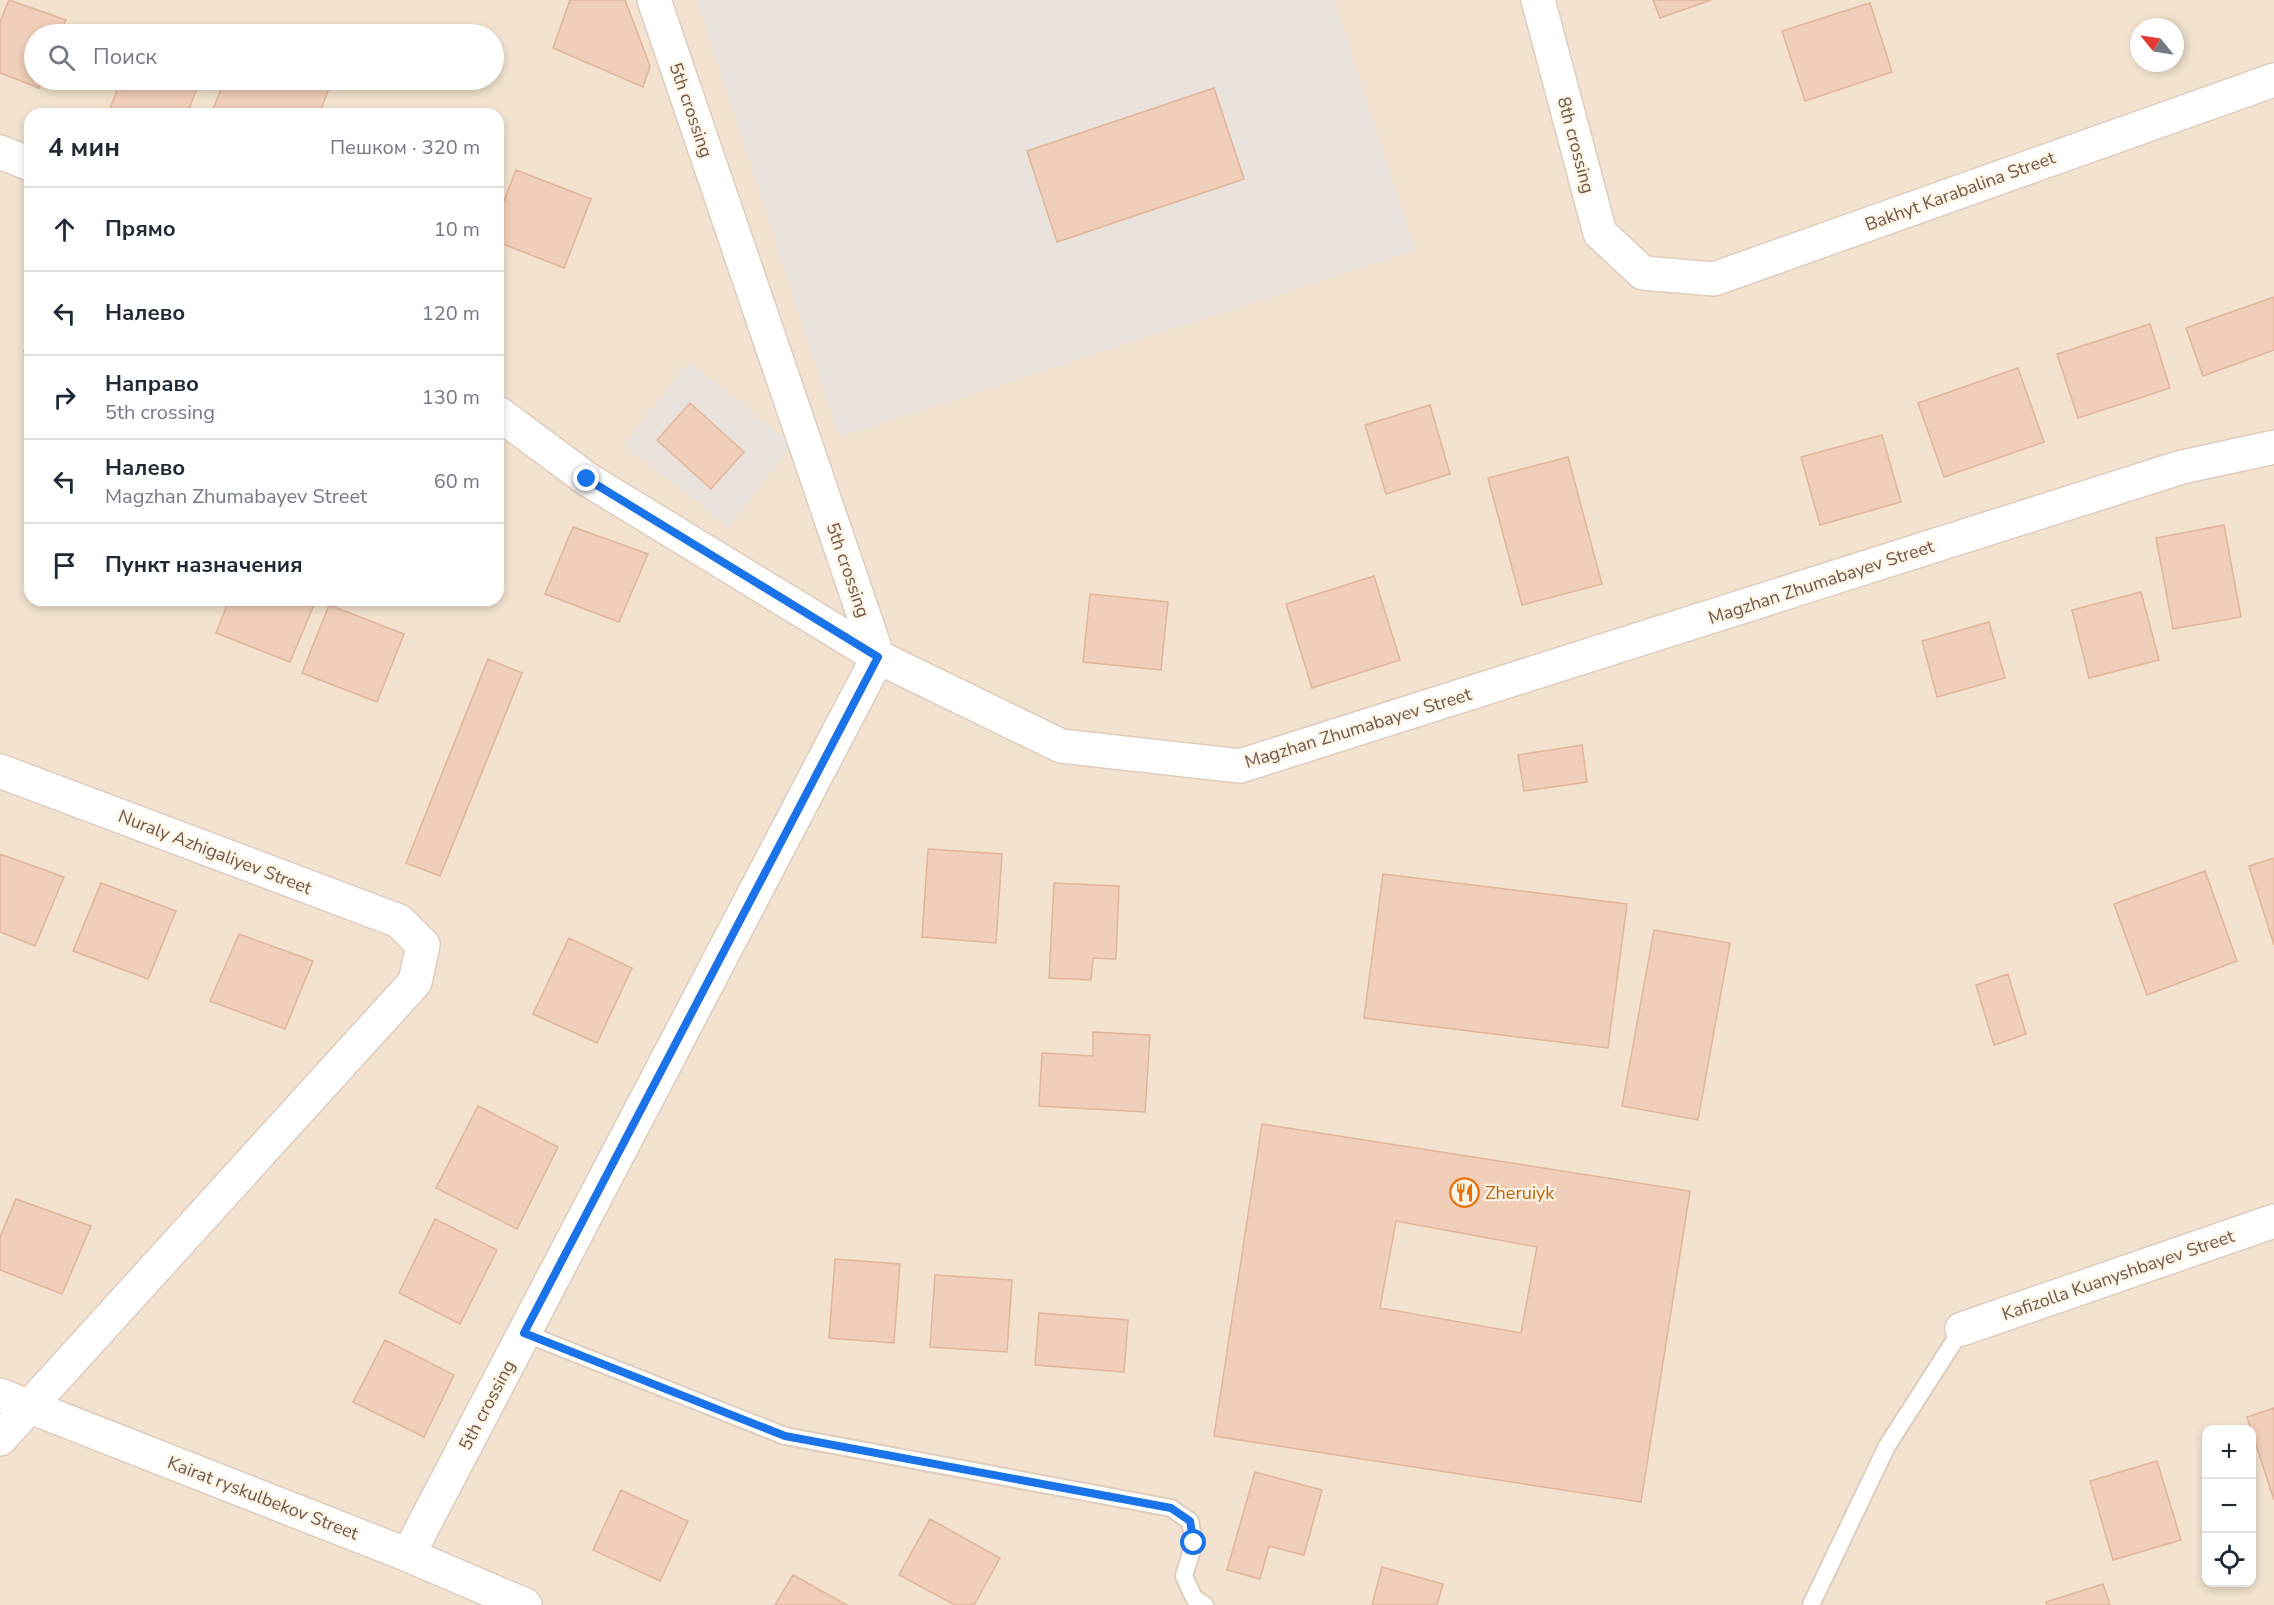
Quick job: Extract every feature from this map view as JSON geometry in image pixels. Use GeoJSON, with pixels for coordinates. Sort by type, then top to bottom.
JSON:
{"type":"FeatureCollection","features":[{"type":"Feature","properties":{"kind":"street","name":"5th crossing"},"geometry":{"type":"LineString","coordinates":[[408,1555],[878,657],[654,0]]}},
{"type":"Feature","properties":{"kind":"street","name":"8th crossing"},"geometry":{"type":"LineString","coordinates":[[1538,0],[1600,233],[1643,273]]}},
{"type":"Feature","properties":{"kind":"street","name":"Bakhyt Karabalina Street"},"geometry":{"type":"LineString","coordinates":[[1643,273],[1714,279],[2274,80]]}},
{"type":"Feature","properties":{"kind":"street"},"geometry":{"type":"LineString","coordinates":[[0,152],[24,162]]}},
{"type":"Feature","properties":{"kind":"street","name":"Magzhan Zhumabayev Street"},"geometry":{"type":"LineString","coordinates":[[504,417],[587,479],[878,657],[1060,746],[1240,766],[2182,467],[2274,447]]}},
{"type":"Feature","properties":{"kind":"street","name":"Nuraly Azhigaliyev Street"},"geometry":{"type":"LineString","coordinates":[[0,771],[399,921],[423,945],[415,982],[14,1401]]}},
{"type":"Feature","properties":{"kind":"street","name":"Kafizolla Kuanyshbayev Street"},"geometry":{"type":"LineString","coordinates":[[1962,1329],[2274,1221]]}},
{"type":"Feature","properties":{"kind":"street"},"geometry":{"type":"LineString","coordinates":[[0,1439],[14,1401]]}},
{"type":"Feature","properties":{"kind":"street","name":"Kairat ryskulbekov Street"},"geometry":{"type":"LineString","coordinates":[[14,1401],[408,1555],[525,1605]]}},
{"type":"Feature","properties":{"kind":"lane"},"geometry":{"type":"LineString","coordinates":[[1811,1605],[1887,1446],[1962,1329]]}},
{"type":"Feature","properties":{"kind":"lane"},"geometry":{"type":"LineString","coordinates":[[524,1333],[785,1436],[1171,1508],[1190,1521],[1194,1543],[1184,1576],[1194,1598],[1205,1605]]}},
{"type":"Feature","properties":{"kind":"shaded area"},"geometry":{"type":"Polygon","coordinates":[[[0,0],[2274,0],[2274,1605],[0,1605],[0,0]]]}},
{"type":"Feature","properties":{"kind":"shaded area"},"geometry":{"type":"Polygon","coordinates":[[[697,0],[1334,0],[1415,250],[839,437],[697,0]]]}},
{"type":"Feature","properties":{"kind":"shaded area"},"geometry":{"type":"Polygon","coordinates":[[[689,362],[793,445],[728,527],[624,444],[689,362]]]}},
{"type":"Feature","properties":{"kind":"building"},"geometry":{"type":"Polygon","coordinates":[[[9,0],[66,20],[64,24],[24,24],[24,82],[0,73],[0,22],[9,0]]]}},
{"type":"Feature","properties":{"kind":"building"},"geometry":{"type":"Polygon","coordinates":[[[570,0],[625,0],[650,66],[643,87],[553,48],[570,0]]]}},
{"type":"Feature","properties":{"kind":"building"},"geometry":{"type":"Polygon","coordinates":[[[1653,0],[1711,0],[1660,18],[1653,0]]]}},
{"type":"Feature","properties":{"kind":"building"},"geometry":{"type":"Polygon","coordinates":[[[1870,3],[1892,72],[1805,101],[1782,31],[1870,3]]]}},
{"type":"Feature","properties":{"kind":"building"},"geometry":{"type":"Polygon","coordinates":[[[1214,88],[1244,179],[1057,242],[1027,151],[1214,88]]]}},
{"type":"Feature","properties":{"kind":"building"},"geometry":{"type":"Polygon","coordinates":[[[117,90],[196,90],[189,108],[110,108],[117,90]]]}},
{"type":"Feature","properties":{"kind":"building"},"geometry":{"type":"Polygon","coordinates":[[[221,90],[328,90],[321,108],[213,108],[221,90]]]}},
{"type":"Feature","properties":{"kind":"building"},"geometry":{"type":"Polygon","coordinates":[[[516,170],[591,199],[564,268],[504,244],[504,201],[516,170]]]}},
{"type":"Feature","properties":{"kind":"building"},"geometry":{"type":"Polygon","coordinates":[[[2274,297],[2274,350],[2203,376],[2186,328],[2274,297]]]}},
{"type":"Feature","properties":{"kind":"building"},"geometry":{"type":"Polygon","coordinates":[[[2150,324],[2170,388],[2078,418],[2057,354],[2150,324]]]}},
{"type":"Feature","properties":{"kind":"building"},"geometry":{"type":"Polygon","coordinates":[[[2018,368],[2044,442],[1944,477],[1918,403],[2018,368]]]}},
{"type":"Feature","properties":{"kind":"building"},"geometry":{"type":"Polygon","coordinates":[[[690,403],[744,452],[711,489],[657,440],[690,403]]]}},
{"type":"Feature","properties":{"kind":"building"},"geometry":{"type":"Polygon","coordinates":[[[1430,405],[1450,474],[1386,494],[1365,425],[1430,405]]]}},
{"type":"Feature","properties":{"kind":"building"},"geometry":{"type":"Polygon","coordinates":[[[1882,435],[1901,502],[1820,525],[1801,457],[1882,435]]]}},
{"type":"Feature","properties":{"kind":"building"},"geometry":{"type":"Polygon","coordinates":[[[1568,457],[1602,584],[1522,605],[1488,478],[1568,457]]]}},
{"type":"Feature","properties":{"kind":"building"},"geometry":{"type":"Polygon","coordinates":[[[2224,525],[2241,617],[2173,629],[2156,538],[2224,525]]]}},
{"type":"Feature","properties":{"kind":"building"},"geometry":{"type":"Polygon","coordinates":[[[573,527],[648,554],[619,622],[545,594],[573,527]]]}},
{"type":"Feature","properties":{"kind":"building"},"geometry":{"type":"Polygon","coordinates":[[[1374,576],[1400,660],[1312,688],[1286,604],[1374,576]]]}},
{"type":"Feature","properties":{"kind":"building"},"geometry":{"type":"Polygon","coordinates":[[[2141,592],[2159,660],[2089,678],[2072,610],[2141,592]]]}},
{"type":"Feature","properties":{"kind":"building"},"geometry":{"type":"Polygon","coordinates":[[[1090,594],[1168,602],[1161,670],[1083,662],[1090,594]]]}},
{"type":"Feature","properties":{"kind":"building"},"geometry":{"type":"Polygon","coordinates":[[[227,606],[313,606],[290,662],[216,633],[227,606]]]}},
{"type":"Feature","properties":{"kind":"building"},"geometry":{"type":"Polygon","coordinates":[[[329,606],[404,634],[377,702],[302,673],[329,606]]]}},
{"type":"Feature","properties":{"kind":"building"},"geometry":{"type":"Polygon","coordinates":[[[1989,622],[2005,678],[1937,697],[1922,641],[1989,622]]]}},
{"type":"Feature","properties":{"kind":"building"},"geometry":{"type":"Polygon","coordinates":[[[488,659],[522,673],[440,876],[406,863],[488,659]]]}},
{"type":"Feature","properties":{"kind":"building"},"geometry":{"type":"Polygon","coordinates":[[[1582,745],[1587,782],[1524,791],[1518,755],[1582,745]]]}},
{"type":"Feature","properties":{"kind":"building"},"geometry":{"type":"Polygon","coordinates":[[[928,849],[1002,854],[996,943],[922,937],[928,849]]]}},
{"type":"Feature","properties":{"kind":"building"},"geometry":{"type":"Polygon","coordinates":[[[0,854],[64,877],[35,946],[0,932],[0,854]]]}},
{"type":"Feature","properties":{"kind":"building"},"geometry":{"type":"Polygon","coordinates":[[[2274,858],[2274,945],[2249,866],[2274,858]]]}},
{"type":"Feature","properties":{"kind":"building"},"geometry":{"type":"Polygon","coordinates":[[[2205,871],[2237,961],[2147,995],[2114,904],[2205,871]]]}},
{"type":"Feature","properties":{"kind":"building"},"geometry":{"type":"Polygon","coordinates":[[[1383,874],[1627,904],[1608,1048],[1364,1018],[1383,874]]]}},
{"type":"Feature","properties":{"kind":"building"},"geometry":{"type":"Polygon","coordinates":[[[101,883],[176,911],[148,979],[73,951],[101,883]]]}},
{"type":"Feature","properties":{"kind":"building"},"geometry":{"type":"Polygon","coordinates":[[[1054,883],[1119,886],[1116,959],[1093,958],[1091,980],[1049,978],[1054,883]]]}},
{"type":"Feature","properties":{"kind":"building"},"geometry":{"type":"Polygon","coordinates":[[[1654,930],[1730,943],[1698,1120],[1622,1106],[1654,930]]]}},
{"type":"Feature","properties":{"kind":"building"},"geometry":{"type":"Polygon","coordinates":[[[239,934],[313,961],[285,1029],[210,1001],[239,934]]]}},
{"type":"Feature","properties":{"kind":"building"},"geometry":{"type":"Polygon","coordinates":[[[569,938],[632,968],[597,1043],[533,1014],[569,938]]]}},
{"type":"Feature","properties":{"kind":"building"},"geometry":{"type":"Polygon","coordinates":[[[2008,974],[2026,1034],[1994,1045],[1976,985],[2008,974]]]}},
{"type":"Feature","properties":{"kind":"building"},"geometry":{"type":"Polygon","coordinates":[[[1093,1032],[1150,1035],[1145,1112],[1039,1106],[1042,1053],[1093,1056],[1093,1032]]]}},
{"type":"Feature","properties":{"kind":"building"},"geometry":{"type":"Polygon","coordinates":[[[478,1106],[558,1147],[517,1229],[436,1188],[478,1106]]]}},
{"type":"Feature","properties":{"kind":"building"},"geometry":{"type":"Polygon","coordinates":[[[1262,1124],[1690,1191],[1641,1502],[1214,1436],[1262,1124]],[[1396,1221],[1380,1308],[1521,1333],[1537,1247],[1396,1221]]]}},
{"type":"Feature","properties":{"kind":"building"},"geometry":{"type":"Polygon","coordinates":[[[16,1199],[91,1226],[62,1294],[0,1270],[0,1237],[16,1199]]]}},
{"type":"Feature","properties":{"kind":"building"},"geometry":{"type":"Polygon","coordinates":[[[435,1219],[497,1250],[460,1324],[399,1293],[435,1219]]]}},
{"type":"Feature","properties":{"kind":"building"},"geometry":{"type":"Polygon","coordinates":[[[835,1259],[900,1264],[894,1343],[829,1338],[835,1259]]]}},
{"type":"Feature","properties":{"kind":"building"},"geometry":{"type":"Polygon","coordinates":[[[935,1275],[1012,1280],[1007,1352],[930,1347],[935,1275]]]}},
{"type":"Feature","properties":{"kind":"building"},"geometry":{"type":"Polygon","coordinates":[[[1039,1313],[1128,1320],[1124,1372],[1035,1365],[1039,1313]]]}},
{"type":"Feature","properties":{"kind":"building"},"geometry":{"type":"Polygon","coordinates":[[[385,1340],[454,1375],[424,1437],[353,1402],[385,1340]]]}},
{"type":"Feature","properties":{"kind":"building"},"geometry":{"type":"Polygon","coordinates":[[[2274,1408],[2274,1500],[2256,1445],[2256,1425],[2250,1425],[2247,1417],[2274,1408]]]}},
{"type":"Feature","properties":{"kind":"building"},"geometry":{"type":"Polygon","coordinates":[[[2157,1461],[2181,1540],[2113,1560],[2090,1481],[2157,1461]]]}},
{"type":"Feature","properties":{"kind":"building"},"geometry":{"type":"Polygon","coordinates":[[[1255,1472],[1322,1490],[1304,1555],[1269,1546],[1260,1579],[1227,1570],[1255,1472]]]}},
{"type":"Feature","properties":{"kind":"building"},"geometry":{"type":"Polygon","coordinates":[[[621,1490],[688,1521],[660,1581],[593,1550],[621,1490]]]}},
{"type":"Feature","properties":{"kind":"building"},"geometry":{"type":"Polygon","coordinates":[[[930,1519],[1000,1558],[974,1605],[955,1605],[899,1575],[930,1519]]]}},
{"type":"Feature","properties":{"kind":"building"},"geometry":{"type":"Polygon","coordinates":[[[1382,1567],[1443,1584],[1437,1605],[1372,1605],[1382,1567]]]}},
{"type":"Feature","properties":{"kind":"building"},"geometry":{"type":"Polygon","coordinates":[[[793,1575],[847,1605],[775,1605],[793,1575]]]}},
{"type":"Feature","properties":{"kind":"building"},"geometry":{"type":"Polygon","coordinates":[[[2103,1584],[2110,1605],[2047,1605],[2046,1602],[2103,1584]]]}},
{"type":"Feature","properties":{"kind":"place","name":"Zheruiyk"},"geometry":{"type":"Point","coordinates":[1464,1193]}},
{"type":"Feature","properties":{"kind":"route"},"geometry":{"type":"LineString","coordinates":[[587,479],[878,657],[524,1333],[785,1436],[1171,1508],[1190,1521],[1194,1543]]}}]}
